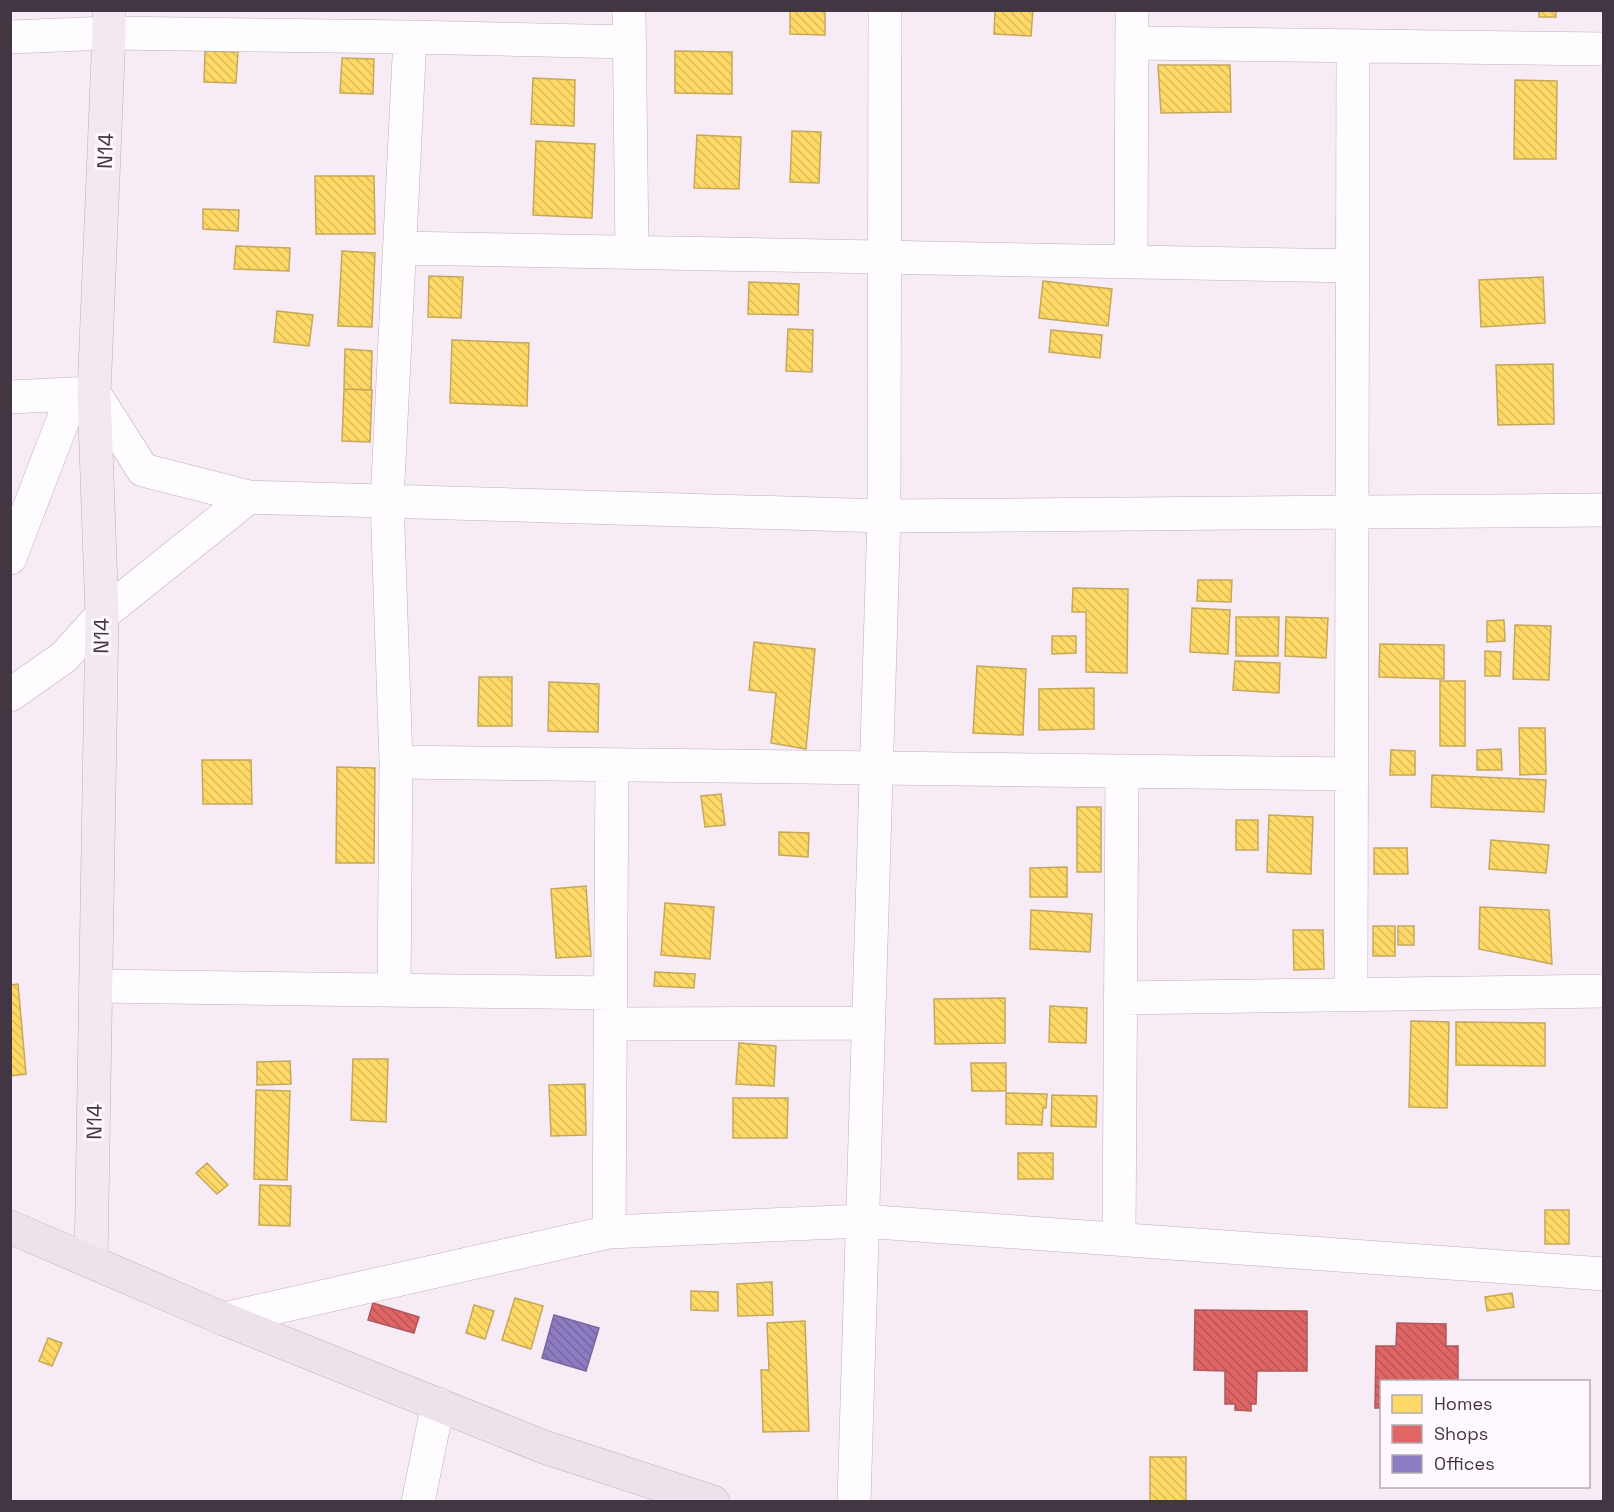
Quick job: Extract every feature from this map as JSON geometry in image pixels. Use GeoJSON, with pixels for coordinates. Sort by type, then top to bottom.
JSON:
{"type":"FeatureCollection","features":[{"type":"Feature","properties":{"kind":"highway"},"geometry":{"type":"LineString","coordinates":[[10,1227],[224,1319],[544,1447],[713,1502]]}},
{"type":"Feature","properties":{"kind":"main road","name":"N14"},"geometry":{"type":"LineString","coordinates":[[91,1262],[102,615],[84,394],[109,22]]}},
{"type":"Feature","properties":{"kind":"street"},"geometry":{"type":"LineString","coordinates":[[854,1502],[884,516],[885,10]]}},
{"type":"Feature","properties":{"kind":"street"},"geometry":{"type":"LineString","coordinates":[[1131,261],[1132,10]]}},
{"type":"Feature","properties":{"kind":"street"},"geometry":{"type":"LineString","coordinates":[[10,37],[109,22],[410,37],[629,26],[632,252]]}},
{"type":"Feature","properties":{"kind":"street"},"geometry":{"type":"LineString","coordinates":[[394,990],[396,762],[387,501],[410,37]]}},
{"type":"Feature","properties":{"kind":"street"},"geometry":{"type":"LineString","coordinates":[[1132,43],[1604,49]]}},
{"type":"Feature","properties":{"kind":"street"},"geometry":{"type":"LineString","coordinates":[[1352,994],[1353,46]]}},
{"type":"Feature","properties":{"kind":"street"},"geometry":{"type":"LineString","coordinates":[[400,248],[1353,266]]}},
{"type":"Feature","properties":{"kind":"street"},"geometry":{"type":"LineString","coordinates":[[10,397],[84,394]]}},
{"type":"Feature","properties":{"kind":"street"},"geometry":{"type":"LineString","coordinates":[[84,394],[143,470],[249,497],[884,516],[1604,510]]}},
{"type":"Feature","properties":{"kind":"street"},"geometry":{"type":"LineString","coordinates":[[10,558],[84,394]]}},
{"type":"Feature","properties":{"kind":"street"},"geometry":{"type":"LineString","coordinates":[[10,695],[64,657],[102,615],[249,497]]}},
{"type":"Feature","properties":{"kind":"street"},"geometry":{"type":"LineString","coordinates":[[396,762],[1352,774]]}},
{"type":"Feature","properties":{"kind":"street"},"geometry":{"type":"LineString","coordinates":[[609,1232],[612,765]]}},
{"type":"Feature","properties":{"kind":"street"},"geometry":{"type":"LineString","coordinates":[[1119,1239],[1122,771]]}},
{"type":"Feature","properties":{"kind":"street"},"geometry":{"type":"LineString","coordinates":[[96,986],[394,990],[611,1009],[868,1023]]}},
{"type":"Feature","properties":{"kind":"street"},"geometry":{"type":"LineString","coordinates":[[1121,998],[1604,991]]}},
{"type":"Feature","properties":{"kind":"street"},"geometry":{"type":"LineString","coordinates":[[224,1319],[609,1232],[862,1221],[1604,1274]]}},
{"type":"Feature","properties":{"kind":"street"},"geometry":{"type":"LineString","coordinates":[[418,1502],[438,1404]]}},
{"type":"Feature","properties":{"kind":"building: Homes"},"geometry":{"type":"Polygon","coordinates":[[[790,10],[825,10],[825,35],[790,34],[790,10]]]}},
{"type":"Feature","properties":{"kind":"building: Homes"},"geometry":{"type":"Polygon","coordinates":[[[995,10],[1033,10],[1031,36],[994,34],[995,10]]]}},
{"type":"Feature","properties":{"kind":"building: Homes"},"geometry":{"type":"Polygon","coordinates":[[[1539,10],[1556,10],[1556,17],[1539,17],[1539,10]]]}},
{"type":"Feature","properties":{"kind":"building: Homes"},"geometry":{"type":"Polygon","coordinates":[[[205,51],[238,52],[236,83],[204,82],[205,51]]]}},
{"type":"Feature","properties":{"kind":"building: Homes"},"geometry":{"type":"Polygon","coordinates":[[[675,51],[732,52],[732,94],[675,93],[675,51]]]}},
{"type":"Feature","properties":{"kind":"building: Homes"},"geometry":{"type":"Polygon","coordinates":[[[342,58],[374,59],[373,94],[340,93],[342,58]]]}},
{"type":"Feature","properties":{"kind":"building: Homes"},"geometry":{"type":"Polygon","coordinates":[[[1158,65],[1230,65],[1231,112],[1161,113],[1158,65]]]}},
{"type":"Feature","properties":{"kind":"building: Homes"},"geometry":{"type":"Polygon","coordinates":[[[533,78],[575,80],[574,126],[531,124],[533,78]]]}},
{"type":"Feature","properties":{"kind":"building: Homes"},"geometry":{"type":"Polygon","coordinates":[[[1515,80],[1557,81],[1556,159],[1514,159],[1515,80]]]}},
{"type":"Feature","properties":{"kind":"building: Homes"},"geometry":{"type":"Polygon","coordinates":[[[792,131],[821,132],[819,183],[790,182],[792,131]]]}},
{"type":"Feature","properties":{"kind":"building: Homes"},"geometry":{"type":"Polygon","coordinates":[[[697,135],[741,137],[739,189],[694,188],[697,135]]]}},
{"type":"Feature","properties":{"kind":"building: Homes"},"geometry":{"type":"Polygon","coordinates":[[[536,141],[595,144],[592,218],[533,215],[536,141]]]}},
{"type":"Feature","properties":{"kind":"building: Homes"},"geometry":{"type":"Polygon","coordinates":[[[315,176],[374,176],[375,234],[316,234],[315,176]]]}},
{"type":"Feature","properties":{"kind":"building: Homes"},"geometry":{"type":"Polygon","coordinates":[[[203,209],[239,210],[238,231],[203,229],[203,209]]]}},
{"type":"Feature","properties":{"kind":"building: Homes"},"geometry":{"type":"Polygon","coordinates":[[[236,246],[290,248],[289,271],[234,269],[236,246]]]}},
{"type":"Feature","properties":{"kind":"building: Homes"},"geometry":{"type":"Polygon","coordinates":[[[342,251],[375,253],[372,327],[338,326],[342,251]]]}},
{"type":"Feature","properties":{"kind":"building: Homes"},"geometry":{"type":"Polygon","coordinates":[[[429,276],[463,277],[461,318],[428,317],[429,276]]]}},
{"type":"Feature","properties":{"kind":"building: Homes"},"geometry":{"type":"Polygon","coordinates":[[[1543,277],[1545,323],[1481,327],[1479,280],[1543,277]]]}},
{"type":"Feature","properties":{"kind":"building: Homes"},"geometry":{"type":"Polygon","coordinates":[[[1043,281],[1112,289],[1108,326],[1039,318],[1043,281]]]}},
{"type":"Feature","properties":{"kind":"building: Homes"},"geometry":{"type":"Polygon","coordinates":[[[749,282],[799,284],[798,315],[748,314],[749,282]]]}},
{"type":"Feature","properties":{"kind":"building: Homes"},"geometry":{"type":"Polygon","coordinates":[[[277,311],[313,315],[309,346],[274,342],[277,311]]]}},
{"type":"Feature","properties":{"kind":"building: Homes"},"geometry":{"type":"Polygon","coordinates":[[[788,329],[813,330],[812,372],[786,371],[788,329]]]}},
{"type":"Feature","properties":{"kind":"building: Homes"},"geometry":{"type":"Polygon","coordinates":[[[1051,330],[1102,335],[1100,358],[1049,352],[1051,330]]]}},
{"type":"Feature","properties":{"kind":"building: Homes"},"geometry":{"type":"Polygon","coordinates":[[[452,340],[529,343],[527,406],[450,403],[452,340]]]}},
{"type":"Feature","properties":{"kind":"building: Homes"},"geometry":{"type":"Polygon","coordinates":[[[345,349],[372,351],[371,390],[344,389],[345,349]]]}},
{"type":"Feature","properties":{"kind":"building: Homes"},"geometry":{"type":"Polygon","coordinates":[[[1553,364],[1554,424],[1498,425],[1496,365],[1553,364]]]}},
{"type":"Feature","properties":{"kind":"building: Homes"},"geometry":{"type":"Polygon","coordinates":[[[344,389],[372,390],[370,442],[342,441],[344,389]]]}},
{"type":"Feature","properties":{"kind":"building: Homes"},"geometry":{"type":"Polygon","coordinates":[[[1198,580],[1232,580],[1231,602],[1197,601],[1198,580]]]}},
{"type":"Feature","properties":{"kind":"building: Homes"},"geometry":{"type":"Polygon","coordinates":[[[1073,588],[1128,589],[1127,673],[1086,672],[1086,612],[1072,612],[1073,588]]]}},
{"type":"Feature","properties":{"kind":"building: Homes"},"geometry":{"type":"Polygon","coordinates":[[[1192,608],[1230,610],[1228,654],[1190,652],[1192,608]]]}},
{"type":"Feature","properties":{"kind":"building: Homes"},"geometry":{"type":"Polygon","coordinates":[[[1236,617],[1279,617],[1278,656],[1236,656],[1236,617]]]}},
{"type":"Feature","properties":{"kind":"building: Homes"},"geometry":{"type":"Polygon","coordinates":[[[1286,617],[1328,618],[1326,658],[1285,656],[1286,617]]]}},
{"type":"Feature","properties":{"kind":"building: Homes"},"geometry":{"type":"Polygon","coordinates":[[[1504,620],[1505,641],[1487,642],[1487,621],[1504,620]]]}},
{"type":"Feature","properties":{"kind":"building: Homes"},"geometry":{"type":"Polygon","coordinates":[[[1515,625],[1551,626],[1549,680],[1513,679],[1515,625]]]}},
{"type":"Feature","properties":{"kind":"building: Homes"},"geometry":{"type":"Polygon","coordinates":[[[1052,636],[1076,636],[1076,653],[1052,654],[1052,636]]]}},
{"type":"Feature","properties":{"kind":"building: Homes"},"geometry":{"type":"Polygon","coordinates":[[[754,642],[815,649],[806,749],[771,743],[776,693],[749,690],[754,642]]]}},
{"type":"Feature","properties":{"kind":"building: Homes"},"geometry":{"type":"Polygon","coordinates":[[[1380,644],[1444,645],[1444,679],[1379,677],[1380,644]]]}},
{"type":"Feature","properties":{"kind":"building: Homes"},"geometry":{"type":"Polygon","coordinates":[[[1485,651],[1501,652],[1500,676],[1485,676],[1485,651]]]}},
{"type":"Feature","properties":{"kind":"building: Homes"},"geometry":{"type":"Polygon","coordinates":[[[1235,661],[1280,663],[1279,693],[1233,690],[1235,661]]]}},
{"type":"Feature","properties":{"kind":"building: Homes"},"geometry":{"type":"Polygon","coordinates":[[[977,666],[1026,669],[1023,735],[973,733],[977,666]]]}},
{"type":"Feature","properties":{"kind":"building: Homes"},"geometry":{"type":"Polygon","coordinates":[[[479,677],[512,677],[512,726],[478,726],[479,677]]]}},
{"type":"Feature","properties":{"kind":"building: Homes"},"geometry":{"type":"Polygon","coordinates":[[[1440,681],[1465,681],[1465,746],[1440,746],[1440,681]]]}},
{"type":"Feature","properties":{"kind":"building: Homes"},"geometry":{"type":"Polygon","coordinates":[[[549,682],[599,684],[598,732],[548,731],[549,682]]]}},
{"type":"Feature","properties":{"kind":"building: Homes"},"geometry":{"type":"Polygon","coordinates":[[[1094,688],[1094,729],[1039,730],[1039,689],[1094,688]]]}},
{"type":"Feature","properties":{"kind":"building: Homes"},"geometry":{"type":"Polygon","coordinates":[[[1519,728],[1545,728],[1546,774],[1520,775],[1519,728]]]}},
{"type":"Feature","properties":{"kind":"building: Homes"},"geometry":{"type":"Polygon","coordinates":[[[1501,749],[1502,770],[1477,770],[1477,750],[1501,749]]]}},
{"type":"Feature","properties":{"kind":"building: Homes"},"geometry":{"type":"Polygon","coordinates":[[[1391,750],[1415,751],[1415,775],[1390,775],[1391,750]]]}},
{"type":"Feature","properties":{"kind":"building: Homes"},"geometry":{"type":"Polygon","coordinates":[[[202,760],[251,760],[252,804],[203,804],[202,760]]]}},
{"type":"Feature","properties":{"kind":"building: Homes"},"geometry":{"type":"Polygon","coordinates":[[[337,767],[375,768],[374,863],[336,863],[337,767]]]}},
{"type":"Feature","properties":{"kind":"building: Homes"},"geometry":{"type":"Polygon","coordinates":[[[1432,775],[1546,780],[1544,812],[1431,807],[1432,775]]]}},
{"type":"Feature","properties":{"kind":"building: Homes"},"geometry":{"type":"Polygon","coordinates":[[[721,794],[725,825],[705,827],[701,796],[721,794]]]}},
{"type":"Feature","properties":{"kind":"building: Homes"},"geometry":{"type":"Polygon","coordinates":[[[1077,807],[1101,807],[1101,872],[1077,872],[1077,807]]]}},
{"type":"Feature","properties":{"kind":"building: Homes"},"geometry":{"type":"Polygon","coordinates":[[[1269,815],[1313,817],[1311,874],[1267,872],[1269,815]]]}},
{"type":"Feature","properties":{"kind":"building: Homes"},"geometry":{"type":"Polygon","coordinates":[[[1236,820],[1258,820],[1258,850],[1236,850],[1236,820]]]}},
{"type":"Feature","properties":{"kind":"building: Homes"},"geometry":{"type":"Polygon","coordinates":[[[779,832],[809,833],[808,857],[779,855],[779,832]]]}},
{"type":"Feature","properties":{"kind":"building: Homes"},"geometry":{"type":"Polygon","coordinates":[[[1491,840],[1549,845],[1546,873],[1489,869],[1491,840]]]}},
{"type":"Feature","properties":{"kind":"building: Homes"},"geometry":{"type":"Polygon","coordinates":[[[1374,848],[1407,848],[1408,874],[1374,874],[1374,848]]]}},
{"type":"Feature","properties":{"kind":"building: Homes"},"geometry":{"type":"Polygon","coordinates":[[[1067,867],[1067,897],[1030,897],[1030,868],[1067,867]]]}},
{"type":"Feature","properties":{"kind":"building: Homes"},"geometry":{"type":"Polygon","coordinates":[[[586,886],[591,956],[556,958],[551,889],[586,886]]]}},
{"type":"Feature","properties":{"kind":"building: Homes"},"geometry":{"type":"Polygon","coordinates":[[[665,903],[714,907],[710,959],[661,955],[665,903]]]}},
{"type":"Feature","properties":{"kind":"building: Homes"},"geometry":{"type":"Polygon","coordinates":[[[1480,907],[1549,910],[1552,964],[1479,949],[1480,907]]]}},
{"type":"Feature","properties":{"kind":"building: Homes"},"geometry":{"type":"Polygon","coordinates":[[[1031,910],[1092,914],[1090,952],[1030,949],[1031,910]]]}},
{"type":"Feature","properties":{"kind":"building: Homes"},"geometry":{"type":"Polygon","coordinates":[[[1373,926],[1395,926],[1395,956],[1373,956],[1373,926]]]}},
{"type":"Feature","properties":{"kind":"building: Homes"},"geometry":{"type":"Polygon","coordinates":[[[1398,926],[1414,926],[1414,945],[1398,945],[1398,926]]]}},
{"type":"Feature","properties":{"kind":"building: Homes"},"geometry":{"type":"Polygon","coordinates":[[[1293,930],[1323,930],[1324,969],[1294,970],[1293,930]]]}},
{"type":"Feature","properties":{"kind":"building: Homes"},"geometry":{"type":"Polygon","coordinates":[[[655,972],[695,974],[694,988],[654,986],[655,972]]]}},
{"type":"Feature","properties":{"kind":"building: Homes"},"geometry":{"type":"Polygon","coordinates":[[[18,984],[26,1074],[10,1076],[10,985],[18,984]]]}},
{"type":"Feature","properties":{"kind":"building: Homes"},"geometry":{"type":"Polygon","coordinates":[[[1005,998],[1005,1043],[935,1044],[934,999],[1005,998]]]}},
{"type":"Feature","properties":{"kind":"building: Homes"},"geometry":{"type":"Polygon","coordinates":[[[1050,1006],[1087,1008],[1086,1043],[1049,1042],[1050,1006]]]}},
{"type":"Feature","properties":{"kind":"building: Homes"},"geometry":{"type":"Polygon","coordinates":[[[1411,1021],[1449,1022],[1447,1108],[1409,1107],[1411,1021]]]}},
{"type":"Feature","properties":{"kind":"building: Homes"},"geometry":{"type":"Polygon","coordinates":[[[1456,1022],[1545,1023],[1545,1066],[1456,1065],[1456,1022]]]}},
{"type":"Feature","properties":{"kind":"building: Homes"},"geometry":{"type":"Polygon","coordinates":[[[739,1043],[776,1046],[774,1086],[736,1084],[739,1043]]]}},
{"type":"Feature","properties":{"kind":"building: Homes"},"geometry":{"type":"Polygon","coordinates":[[[353,1059],[388,1059],[386,1122],[351,1120],[353,1059]]]}},
{"type":"Feature","properties":{"kind":"building: Homes"},"geometry":{"type":"Polygon","coordinates":[[[290,1061],[291,1084],[257,1085],[257,1062],[290,1061]]]}},
{"type":"Feature","properties":{"kind":"building: Homes"},"geometry":{"type":"Polygon","coordinates":[[[971,1063],[1006,1063],[1006,1091],[972,1091],[971,1063]]]}},
{"type":"Feature","properties":{"kind":"building: Homes"},"geometry":{"type":"Polygon","coordinates":[[[585,1084],[586,1135],[551,1136],[549,1085],[585,1084]]]}},
{"type":"Feature","properties":{"kind":"building: Homes"},"geometry":{"type":"Polygon","coordinates":[[[256,1090],[290,1091],[287,1180],[254,1179],[256,1090]]]}},
{"type":"Feature","properties":{"kind":"building: Homes"},"geometry":{"type":"Polygon","coordinates":[[[1006,1093],[1047,1094],[1042,1125],[1006,1124],[1006,1093]]]}},
{"type":"Feature","properties":{"kind":"building: Homes"},"geometry":{"type":"Polygon","coordinates":[[[1052,1095],[1097,1096],[1096,1127],[1051,1126],[1052,1095]]]}},
{"type":"Feature","properties":{"kind":"building: Homes"},"geometry":{"type":"Polygon","coordinates":[[[733,1098],[788,1098],[787,1138],[733,1138],[733,1098]]]}},
{"type":"Feature","properties":{"kind":"building: Homes"},"geometry":{"type":"Polygon","coordinates":[[[1018,1153],[1053,1153],[1053,1179],[1018,1179],[1018,1153]]]}},
{"type":"Feature","properties":{"kind":"building: Homes"},"geometry":{"type":"Polygon","coordinates":[[[207,1163],[228,1185],[217,1194],[196,1173],[207,1163]]]}},
{"type":"Feature","properties":{"kind":"building: Homes"},"geometry":{"type":"Polygon","coordinates":[[[260,1185],[291,1186],[290,1226],[259,1225],[260,1185]]]}},
{"type":"Feature","properties":{"kind":"building: Homes"},"geometry":{"type":"Polygon","coordinates":[[[1545,1210],[1569,1210],[1569,1244],[1545,1244],[1545,1210]]]}},
{"type":"Feature","properties":{"kind":"building: Homes"},"geometry":{"type":"Polygon","coordinates":[[[772,1282],[773,1315],[738,1316],[737,1284],[772,1282]]]}},
{"type":"Feature","properties":{"kind":"building: Homes"},"geometry":{"type":"Polygon","coordinates":[[[691,1291],[718,1292],[718,1311],[691,1310],[691,1291]]]}},
{"type":"Feature","properties":{"kind":"building: Homes"},"geometry":{"type":"Polygon","coordinates":[[[1512,1293],[1514,1307],[1487,1311],[1485,1297],[1512,1293]]]}},
{"type":"Feature","properties":{"kind":"building: Homes"},"geometry":{"type":"Polygon","coordinates":[[[515,1298],[543,1306],[531,1349],[502,1340],[515,1298]]]}},
{"type":"Feature","properties":{"kind":"building: Homes"},"geometry":{"type":"Polygon","coordinates":[[[474,1305],[494,1311],[485,1339],[466,1333],[474,1305]]]}},
{"type":"Feature","properties":{"kind":"building: Homes"},"geometry":{"type":"Polygon","coordinates":[[[805,1321],[809,1431],[763,1432],[761,1370],[769,1370],[767,1323],[805,1321]]]}},
{"type":"Feature","properties":{"kind":"building: Homes"},"geometry":{"type":"Polygon","coordinates":[[[48,1338],[62,1343],[52,1366],[39,1361],[48,1338]]]}},
{"type":"Feature","properties":{"kind":"building: Homes"},"geometry":{"type":"Polygon","coordinates":[[[1150,1457],[1186,1457],[1186,1502],[1150,1502],[1150,1457]]]}},
{"type":"Feature","properties":{"kind":"building: Shops"},"geometry":{"type":"Polygon","coordinates":[[[373,1303],[419,1317],[414,1333],[368,1320],[373,1303]]]}},
{"type":"Feature","properties":{"kind":"building: Shops"},"geometry":{"type":"Polygon","coordinates":[[[1195,1310],[1307,1311],[1307,1371],[1257,1371],[1256,1404],[1251,1404],[1251,1411],[1235,1410],[1235,1404],[1225,1404],[1225,1371],[1194,1370],[1195,1310]]]}},
{"type":"Feature","properties":{"kind":"building: Shops"},"geometry":{"type":"Polygon","coordinates":[[[1397,1323],[1446,1324],[1446,1346],[1458,1346],[1458,1380],[1380,1380],[1380,1408],[1375,1408],[1376,1346],[1396,1346],[1397,1323]]]}},
{"type":"Feature","properties":{"kind":"building: Offices"},"geometry":{"type":"Polygon","coordinates":[[[554,1315],[599,1328],[586,1371],[542,1358],[554,1315]]]}}]}
